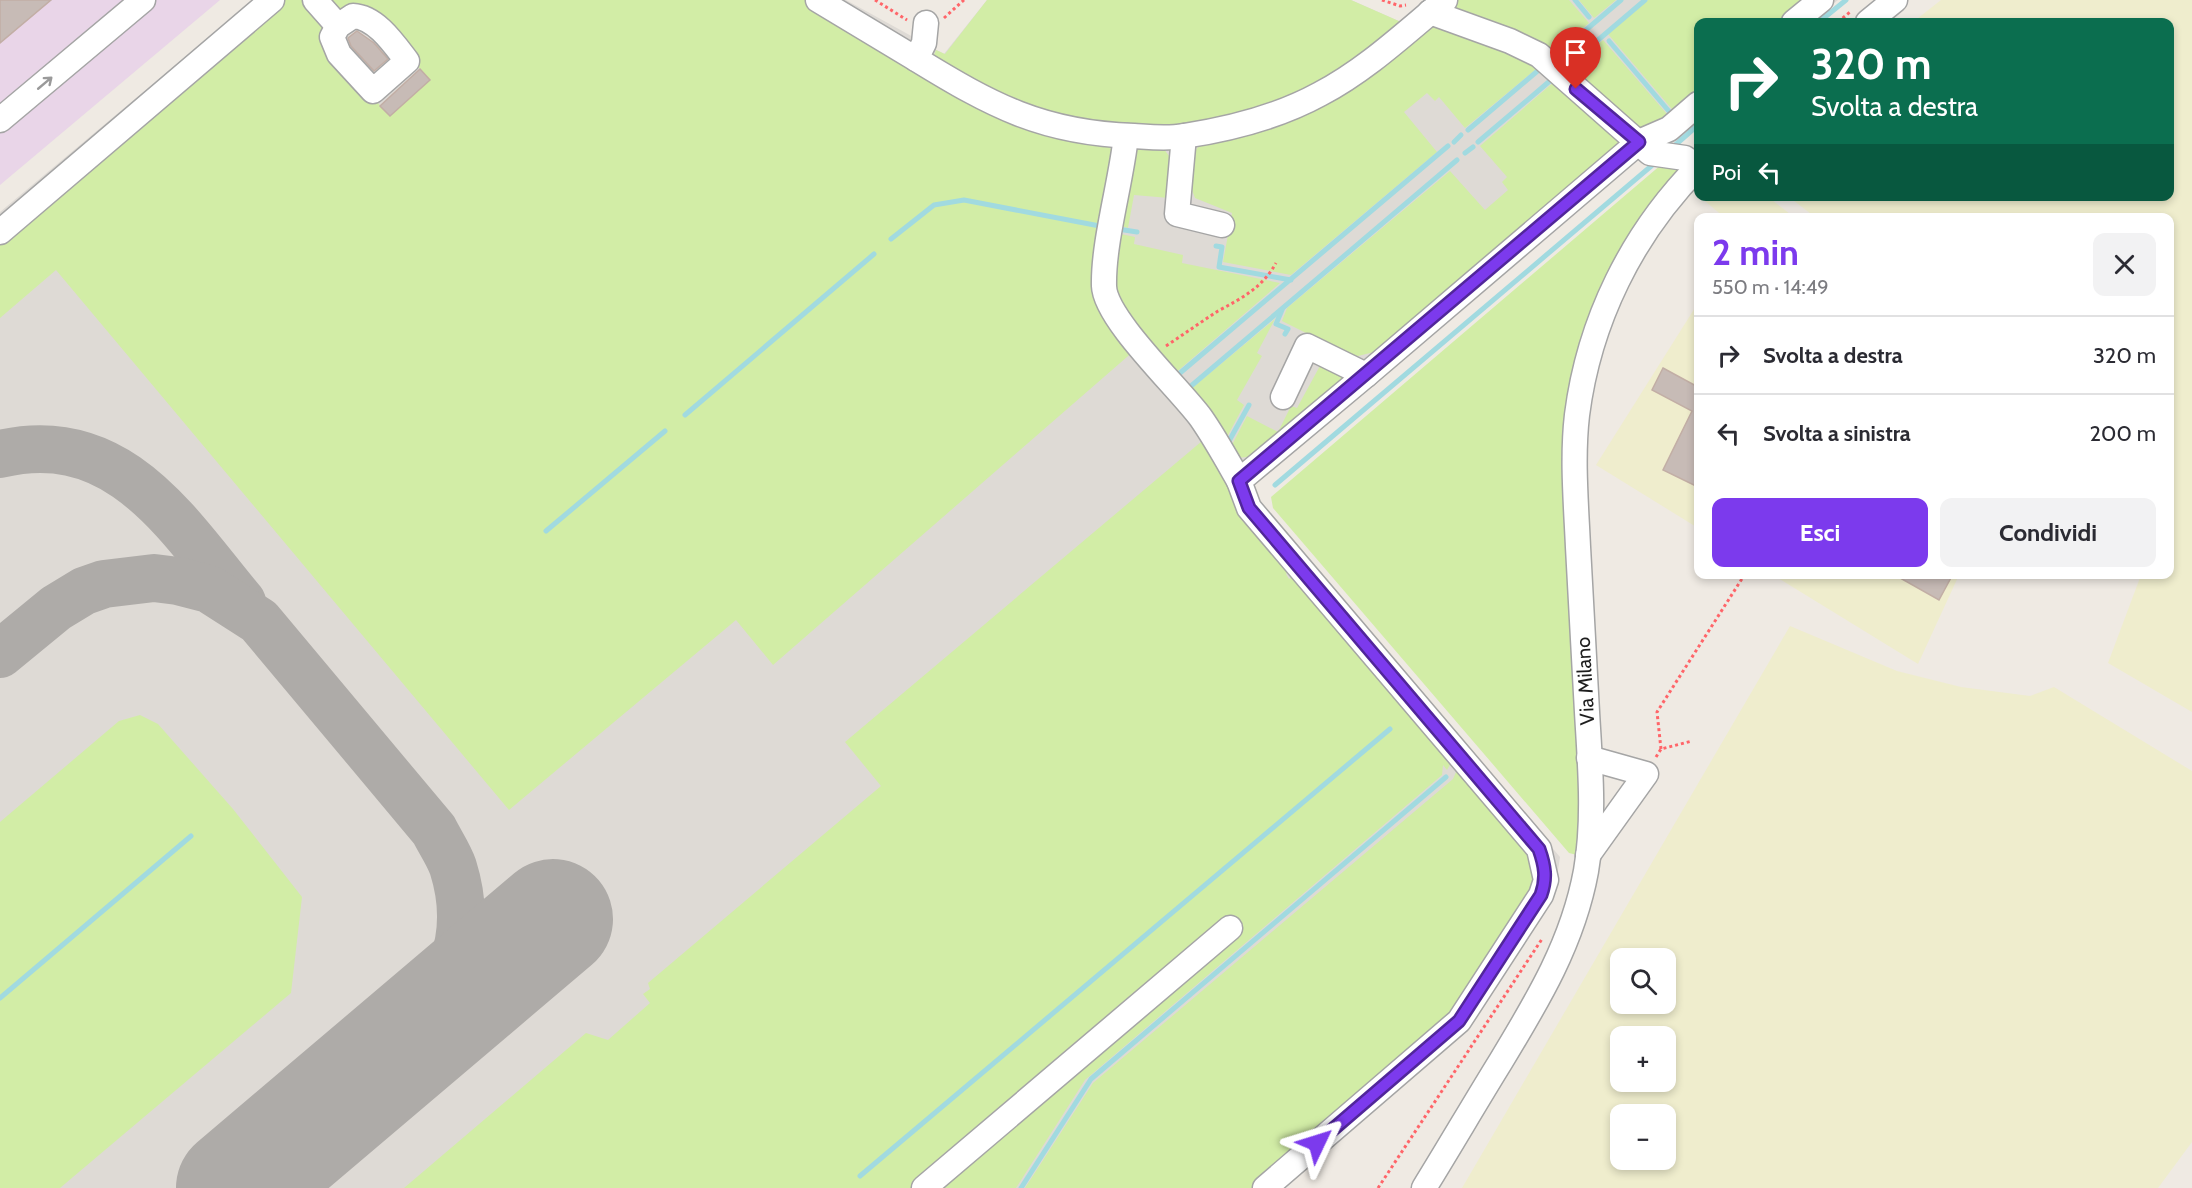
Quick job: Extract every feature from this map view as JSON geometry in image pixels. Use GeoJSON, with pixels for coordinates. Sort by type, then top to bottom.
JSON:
{"type":"FeatureCollection","features":[{"type":"Feature","properties":{"kind":"street"},"geometry":{"type":"LineString","coordinates":[[0,120],[142,0]]}},
{"type":"Feature","properties":{"kind":"street"},"geometry":{"type":"LineString","coordinates":[[0,232],[272,0]]}},
{"type":"Feature","properties":{"kind":"street"},"geometry":{"type":"LineString","coordinates":[[315,0],[338,26]]}},
{"type":"Feature","properties":{"kind":"street"},"geometry":{"type":"LineString","coordinates":[[818,0],[981,99],[1016,114],[1076,130],[1126,136],[1184,136],[1229,129],[1318,95],[1369,62],[1437,6],[1539,55],[1650,153],[1685,158],[1694,164]]}},
{"type":"Feature","properties":{"kind":"street"},"geometry":{"type":"LineString","coordinates":[[1799,18],[1821,0]]}},
{"type":"Feature","properties":{"kind":"street"},"geometry":{"type":"LineString","coordinates":[[1873,18],[1895,0]]}},
{"type":"Feature","properties":{"kind":"street"},"geometry":{"type":"LineString","coordinates":[[916,59],[924,43],[926,23]]}},
{"type":"Feature","properties":{"kind":"street"},"geometry":{"type":"LineString","coordinates":[[1239,481],[1639,142],[1669,129],[1694,107]]}},
{"type":"Feature","properties":{"kind":"street"},"geometry":{"type":"LineString","coordinates":[[1126,136],[1105,265],[1104,288],[1108,302],[1124,326],[1201,418],[1239,481],[1249,508],[1539,849],[1546,880],[1541,895],[1459,1021],[1264,1188]]}},
{"type":"Feature","properties":{"kind":"street"},"geometry":{"type":"LineString","coordinates":[[1184,136],[1177,214],[1222,225]]}},
{"type":"Feature","properties":{"kind":"street","name":"Via Milano"},"geometry":{"type":"LineString","coordinates":[[1424,1188],[1550,977],[1576,914],[1588,855],[1589,758],[1575,474],[1576,432],[1583,382],[1596,333],[1622,271],[1657,213],[1694,171]]}},
{"type":"Feature","properties":{"kind":"street"},"geometry":{"type":"LineString","coordinates":[[1283,397],[1307,346],[1366,375]]}},
{"type":"Feature","properties":{"kind":"street"},"geometry":{"type":"LineString","coordinates":[[1588,855],[1646,774],[1589,758]]}},
{"type":"Feature","properties":{"kind":"street"},"geometry":{"type":"LineString","coordinates":[[924,1188],[1230,928]]}},
{"type":"Feature","properties":{"kind":"path"},"geometry":{"type":"LineString","coordinates":[[1150,357],[1218,312],[1244,299],[1263,282],[1276,263]]}},
{"type":"Feature","properties":{"kind":"path"},"geometry":{"type":"LineString","coordinates":[[1646,774],[1661,749],[1657,712],[1742,579]]}},
{"type":"Feature","properties":{"kind":"path"},"geometry":{"type":"LineString","coordinates":[[1661,749],[1692,741]]}},
{"type":"Feature","properties":{"kind":"path"},"geometry":{"type":"LineString","coordinates":[[1378,1188],[1545,935]]}},
{"type":"Feature","properties":{"kind":"shaded area"},"geometry":{"type":"Polygon","coordinates":[[[0,0],[220,0],[0,185],[0,0]]]}},
{"type":"Feature","properties":{"kind":"shaded area"},"geometry":{"type":"Polygon","coordinates":[[[253,0],[846,0],[944,54],[987,0],[1351,0],[1401,22],[1427,0],[1838,0],[1816,18],[1694,18],[1694,122],[1669,144],[1647,143],[1250,482],[1254,496],[1560,857],[1555,890],[1277,1188],[0,1188],[0,212],[253,0]]]}},
{"type":"Feature","properties":{"kind":"shaded area"},"geometry":{"type":"Polygon","coordinates":[[[1941,0],[2192,0],[2192,712],[2108,663],[2140,579],[2174,579],[2174,213],[1810,213],[1794,201],[2174,201],[2174,18],[1918,18],[1941,0]]]}},
{"type":"Feature","properties":{"kind":"shaded area"},"geometry":{"type":"Polygon","coordinates":[[[1705,201],[1773,201],[1789,213],[1719,213],[1705,201]]]}},
{"type":"Feature","properties":{"kind":"shaded area"},"geometry":{"type":"Polygon","coordinates":[[[1694,309],[1694,526],[1596,465],[1694,309]]]}},
{"type":"Feature","properties":{"kind":"shaded area"},"geometry":{"type":"Polygon","coordinates":[[[1780,579],[1957,579],[1918,664],[1780,579]]]}},
{"type":"Feature","properties":{"kind":"shaded area"},"geometry":{"type":"Polygon","coordinates":[[[1790,626],[1897,671],[1961,687],[2030,696],[2054,687],[2192,771],[2192,1142],[2158,1188],[1462,1188],[1790,626]]]}},
{"type":"Feature","properties":{"kind":"green space"},"geometry":{"type":"Polygon","coordinates":[[[283,0],[309,0],[328,31],[320,40],[390,116],[420,69],[393,35],[340,16],[326,0],[805,0],[961,95],[1107,144],[1113,152],[1101,259],[1135,350],[773,665],[736,620],[509,810],[56,270],[0,318],[0,239],[283,0]]]}},
{"type":"Feature","properties":{"kind":"green space"},"geometry":{"type":"Polygon","coordinates":[[[987,0],[1351,0],[1401,22],[1400,30],[1283,105],[1163,130],[1039,115],[931,62],[936,50],[945,54],[987,0]]]}},
{"type":"Feature","properties":{"kind":"green space"},"geometry":{"type":"Polygon","coordinates":[[[1454,0],[1569,0],[1589,23],[1549,56],[1451,18],[1454,0]]]}},
{"type":"Feature","properties":{"kind":"green space"},"geometry":{"type":"Polygon","coordinates":[[[1579,0],[1616,0],[1594,18],[1579,0]]]}},
{"type":"Feature","properties":{"kind":"green space"},"geometry":{"type":"Polygon","coordinates":[[[1648,0],[1813,0],[1792,18],[1694,18],[1694,101],[1677,115],[1608,34],[1648,0]]]}},
{"type":"Feature","properties":{"kind":"green space"},"geometry":{"type":"Polygon","coordinates":[[[1430,23],[1541,65],[1465,128],[1439,97],[1435,101],[1427,93],[1404,112],[1437,152],[1291,275],[1223,262],[1232,213],[1195,198],[1190,171],[1192,158],[1199,146],[1203,142],[1246,129],[1430,23]]]}},
{"type":"Feature","properties":{"kind":"green space"},"geometry":{"type":"Polygon","coordinates":[[[1603,40],[1672,120],[1644,128],[1634,128],[1564,72],[1603,40]]]}},
{"type":"Feature","properties":{"kind":"green space"},"geometry":{"type":"Polygon","coordinates":[[[1555,81],[1619,141],[1618,150],[1382,350],[1358,356],[1348,354],[1282,321],[1287,308],[1450,171],[1485,210],[1508,190],[1502,182],[1507,177],[1480,146],[1555,81]]]}},
{"type":"Feature","properties":{"kind":"green space"},"geometry":{"type":"Polygon","coordinates":[[[1143,144],[1161,145],[1172,160],[1169,198],[1134,195],[1128,228],[1118,225],[1134,149],[1143,144]]]}},
{"type":"Feature","properties":{"kind":"green space"},"geometry":{"type":"Polygon","coordinates":[[[1662,164],[1678,165],[1683,175],[1584,349],[1582,834],[1577,855],[1569,853],[1273,508],[1271,497],[1662,164]]]}},
{"type":"Feature","properties":{"kind":"green space"},"geometry":{"type":"Polygon","coordinates":[[[1116,233],[1135,237],[1134,244],[1183,255],[1182,263],[1280,283],[1173,375],[1125,320],[1110,267],[1116,233]]]}},
{"type":"Feature","properties":{"kind":"green space"},"geometry":{"type":"Polygon","coordinates":[[[1275,319],[1257,353],[1262,356],[1237,400],[1244,405],[1226,439],[1233,443],[1247,416],[1278,432],[1291,406],[1297,408],[1321,364],[1343,374],[1341,385],[1257,456],[1237,458],[1184,388],[1188,383],[1192,388],[1275,319]]]}},
{"type":"Feature","properties":{"kind":"green space"},"geometry":{"type":"Polygon","coordinates":[[[1208,436],[1228,487],[1294,566],[1286,574],[1289,579],[1297,573],[1451,763],[1447,770],[1443,765],[1442,775],[1085,1080],[1016,1188],[932,1188],[1223,925],[912,1188],[404,1188],[586,1033],[608,1040],[650,1003],[643,994],[650,989],[648,983],[881,786],[845,742],[1208,436]]]}},
{"type":"Feature","properties":{"kind":"green space"},"geometry":{"type":"Polygon","coordinates":[[[140,715],[158,724],[233,809],[302,897],[291,993],[60,1188],[0,1188],[0,822],[119,721],[140,715]]]}},
{"type":"Feature","properties":{"kind":"green space"},"geometry":{"type":"Polygon","coordinates":[[[1459,765],[1529,847],[1537,881],[1451,1018],[1255,1188],[1025,1188],[1093,1083],[1453,779],[1459,765]]]}},
{"type":"Feature","properties":{"kind":"building"},"geometry":{"type":"Polygon","coordinates":[[[0,0],[51,0],[0,43],[0,0]]]}},
{"type":"Feature","properties":{"kind":"building"},"geometry":{"type":"Polygon","coordinates":[[[357,31],[374,43],[388,59],[374,71],[351,46],[348,38],[357,31]]]}},
{"type":"Feature","properties":{"kind":"building"},"geometry":{"type":"Polygon","coordinates":[[[420,69],[430,80],[390,116],[380,106],[420,69]]]}},
{"type":"Feature","properties":{"kind":"building"},"geometry":{"type":"Polygon","coordinates":[[[1663,368],[1694,385],[1694,485],[1663,470],[1692,411],[1652,390],[1663,368]]]}},
{"type":"Feature","properties":{"kind":"building"},"geometry":{"type":"Polygon","coordinates":[[[1902,579],[1950,579],[1939,600],[1902,579]]]}},
{"type":"Feature","properties":{"kind":"waterway"},"geometry":{"type":"LineString","coordinates":[[1575,0],[1589,17]]}},
{"type":"Feature","properties":{"kind":"waterway"},"geometry":{"type":"LineString","coordinates":[[1573,41],[1621,0]]}},
{"type":"Feature","properties":{"kind":"waterway"},"geometry":{"type":"LineString","coordinates":[[1584,52],[1645,0]]}},
{"type":"Feature","properties":{"kind":"waterway"},"geometry":{"type":"LineString","coordinates":[[1824,18],[1846,0]]}},
{"type":"Feature","properties":{"kind":"waterway"},"geometry":{"type":"LineString","coordinates":[[1609,41],[1673,116]]}},
{"type":"Feature","properties":{"kind":"waterway"},"geometry":{"type":"LineString","coordinates":[[1553,58],[1567,46]]}},
{"type":"Feature","properties":{"kind":"waterway"},"geometry":{"type":"LineString","coordinates":[[1564,69],[1577,58]]}},
{"type":"Feature","properties":{"kind":"waterway"},"geometry":{"type":"LineString","coordinates":[[1468,130],[1541,68]]}},
{"type":"Feature","properties":{"kind":"waterway"},"geometry":{"type":"LineString","coordinates":[[1478,142],[1551,80]]}},
{"type":"Feature","properties":{"kind":"waterway"},"geometry":{"type":"LineString","coordinates":[[1673,147],[1694,129]]}},
{"type":"Feature","properties":{"kind":"waterway"},"geometry":{"type":"LineString","coordinates":[[1454,142],[1461,135]]}},
{"type":"Feature","properties":{"kind":"waterway"},"geometry":{"type":"LineString","coordinates":[[1180,373],[1448,146]]}},
{"type":"Feature","properties":{"kind":"waterway"},"geometry":{"type":"LineString","coordinates":[[1465,153],[1473,147]]}},
{"type":"Feature","properties":{"kind":"waterway"},"geometry":{"type":"LineString","coordinates":[[1191,386],[1457,160]]}},
{"type":"Feature","properties":{"kind":"waterway"},"geometry":{"type":"LineString","coordinates":[[1275,485],[1656,162]]}},
{"type":"Feature","properties":{"kind":"waterway"},"geometry":{"type":"LineString","coordinates":[[891,239],[934,205],[964,200],[1105,227]]}},
{"type":"Feature","properties":{"kind":"waterway"},"geometry":{"type":"LineString","coordinates":[[1118,229],[1137,232]]}},
{"type":"Feature","properties":{"kind":"waterway"},"geometry":{"type":"LineString","coordinates":[[1216,246],[1222,247],[1219,267],[1291,280]]}},
{"type":"Feature","properties":{"kind":"waterway"},"geometry":{"type":"LineString","coordinates":[[685,415],[874,254]]}},
{"type":"Feature","properties":{"kind":"waterway"},"geometry":{"type":"LineString","coordinates":[[1282,310],[1276,324],[1288,329],[1285,334]]}},
{"type":"Feature","properties":{"kind":"waterway"},"geometry":{"type":"LineString","coordinates":[[1229,441],[1249,405]]}},
{"type":"Feature","properties":{"kind":"waterway"},"geometry":{"type":"LineString","coordinates":[[546,531],[665,431]]}},
{"type":"Feature","properties":{"kind":"waterway"},"geometry":{"type":"LineString","coordinates":[[860,1176],[1390,729]]}},
{"type":"Feature","properties":{"kind":"waterway"},"geometry":{"type":"LineString","coordinates":[[1021,1188],[1091,1079],[1446,777]]}},
{"type":"Feature","properties":{"kind":"waterway"},"geometry":{"type":"LineString","coordinates":[[0,998],[191,836]]}},
{"type":"Feature","properties":{"kind":"taxiway"},"geometry":{"type":"LineString","coordinates":[[0,454],[42,449],[79,454],[111,468],[141,488],[168,513],[242,602]]}},
{"type":"Feature","properties":{"kind":"taxiway"},"geometry":{"type":"LineString","coordinates":[[0,654],[56,608],[84,591],[104,584],[154,578],[178,581],[209,589],[259,621],[434,830],[453,867],[459,894],[461,919],[459,943],[443,986],[431,1007],[400,1049]]}},
{"type":"Feature","properties":{"kind":"runway"},"geometry":{"type":"LineString","coordinates":[[236,1188],[553,919]]}},
{"type":"Feature","properties":{"kind":"route"},"geometry":{"type":"LineString","coordinates":[[1317,1143],[1459,1021],[1541,895],[1546,880],[1539,849],[1249,508],[1242,495],[1239,481],[1639,142],[1576,89]]}}]}
